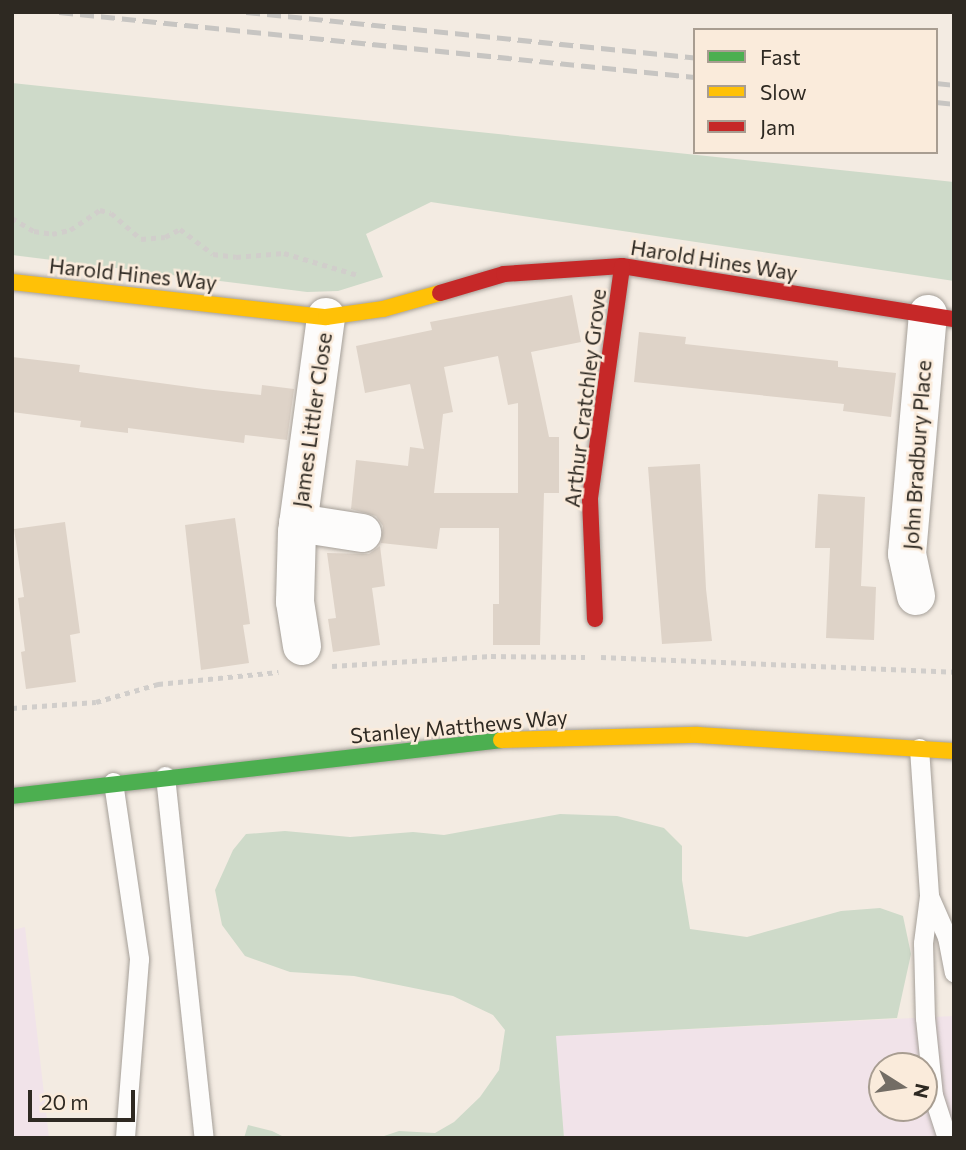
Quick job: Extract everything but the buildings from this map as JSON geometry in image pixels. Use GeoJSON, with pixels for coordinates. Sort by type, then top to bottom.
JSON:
{"type":"FeatureCollection","features":[{"type":"Feature","properties":{"kind":"street","name":"Harold Hines Way"},"geometry":{"type":"LineString","coordinates":[[12,282],[326,317],[383,309],[504,274],[622,266],[941,316]]}},
{"type":"Feature","properties":{"kind":"street","name":"Arthur Cratchley Grove"},"geometry":{"type":"LineString","coordinates":[[595,619],[590,498],[622,266]]}},
{"type":"Feature","properties":{"kind":"street","name":"John Bradbury Place"},"geometry":{"type":"LineString","coordinates":[[916,596],[907,554],[941,316]]}},
{"type":"Feature","properties":{"kind":"street","name":"James Littler Close"},"geometry":{"type":"LineString","coordinates":[[306,661],[295,602],[298,523],[326,317]]}},
{"type":"Feature","properties":{"kind":"street","name":"James Littler Close"},"geometry":{"type":"LineString","coordinates":[[298,523],[362,533]]}},
{"type":"Feature","properties":{"kind":"street","name":"Stanley Matthews Way"},"geometry":{"type":"LineString","coordinates":[[12,796],[483,740],[698,735],[954,751]]}},
{"type":"Feature","properties":{"kind":"lane"},"geometry":{"type":"LineString","coordinates":[[919,748],[929,895],[923,943],[925,1018],[933,1096],[947,1138]]}},
{"type":"Feature","properties":{"kind":"lane"},"geometry":{"type":"LineString","coordinates":[[165,776],[204,1138]]}},
{"type":"Feature","properties":{"kind":"lane"},"geometry":{"type":"LineString","coordinates":[[113,782],[139,959],[125,1138]]}},
{"type":"Feature","properties":{"kind":"lane"},"geometry":{"type":"LineString","coordinates":[[929,895],[947,937],[954,972]]}},
{"type":"Feature","properties":{"kind":"lane"},"geometry":{"type":"LineString","coordinates":[[947,1138],[954,1123]]}},
{"type":"Feature","properties":{"kind":"path"},"geometry":{"type":"LineString","coordinates":[[12,218],[34,231],[52,234],[70,230],[100,210],[111,213],[141,239],[165,237],[180,229],[212,254],[236,257],[284,253],[353,272],[370,281],[383,309]]}},
{"type":"Feature","properties":{"kind":"path"},"geometry":{"type":"LineString","coordinates":[[12,708],[96,702],[158,684],[306,661],[491,656],[621,657],[954,672]]}},
{"type":"Feature","properties":{"kind":"shaded area"},"geometry":{"type":"Polygon","coordinates":[[[25,927],[49,1138],[12,1138],[12,930],[25,927]]]}},
{"type":"Feature","properties":{"kind":"shaded area"},"geometry":{"type":"Polygon","coordinates":[[[954,1016],[954,1138],[564,1138],[555,1036],[954,1016]]]}},
{"type":"Feature","properties":{"kind":"green space"},"geometry":{"type":"Polygon","coordinates":[[[12,83],[954,182],[954,281],[431,202],[366,234],[383,277],[338,291],[307,292],[12,255],[12,83]]]}},
{"type":"Feature","properties":{"kind":"green space"},"geometry":{"type":"Polygon","coordinates":[[[560,814],[617,816],[664,828],[682,846],[682,880],[690,929],[747,937],[841,911],[880,908],[903,916],[911,954],[897,1018],[556,1036],[564,1138],[378,1138],[399,1131],[435,1133],[454,1122],[480,1097],[499,1070],[505,1030],[493,1015],[453,996],[354,976],[290,972],[245,956],[222,925],[215,890],[233,850],[246,834],[285,831],[350,837],[413,832],[444,835],[560,814]]]}},
{"type":"Feature","properties":{"kind":"green space"},"geometry":{"type":"Polygon","coordinates":[[[248,1125],[272,1131],[286,1138],[244,1138],[248,1125]]]}},
{"type":"Feature","properties":{"kind":"railway"},"geometry":{"type":"LineString","coordinates":[[59,12],[693,77]]}},
{"type":"Feature","properties":{"kind":"railway"},"geometry":{"type":"LineString","coordinates":[[246,12],[693,58]]}},
{"type":"Feature","properties":{"kind":"railway"},"geometry":{"type":"LineString","coordinates":[[938,83],[954,85]]}},
{"type":"Feature","properties":{"kind":"railway"},"geometry":{"type":"LineString","coordinates":[[938,102],[954,104]]}},
{"type":"Feature","properties":{"kind":"traffic: fast"},"geometry":{"type":"LineString","coordinates":[[12,796],[501,740]]}},
{"type":"Feature","properties":{"kind":"traffic: slow"},"geometry":{"type":"LineString","coordinates":[[12,282],[326,317],[383,309],[440,293]]}},
{"type":"Feature","properties":{"kind":"traffic: slow"},"geometry":{"type":"LineString","coordinates":[[501,740],[698,735],[954,751]]}},
{"type":"Feature","properties":{"kind":"traffic: jam"},"geometry":{"type":"LineString","coordinates":[[440,293],[504,274],[622,266],[954,319]]}},
{"type":"Feature","properties":{"kind":"traffic: jam"},"geometry":{"type":"LineString","coordinates":[[595,619],[590,498],[622,266]]}}]}
